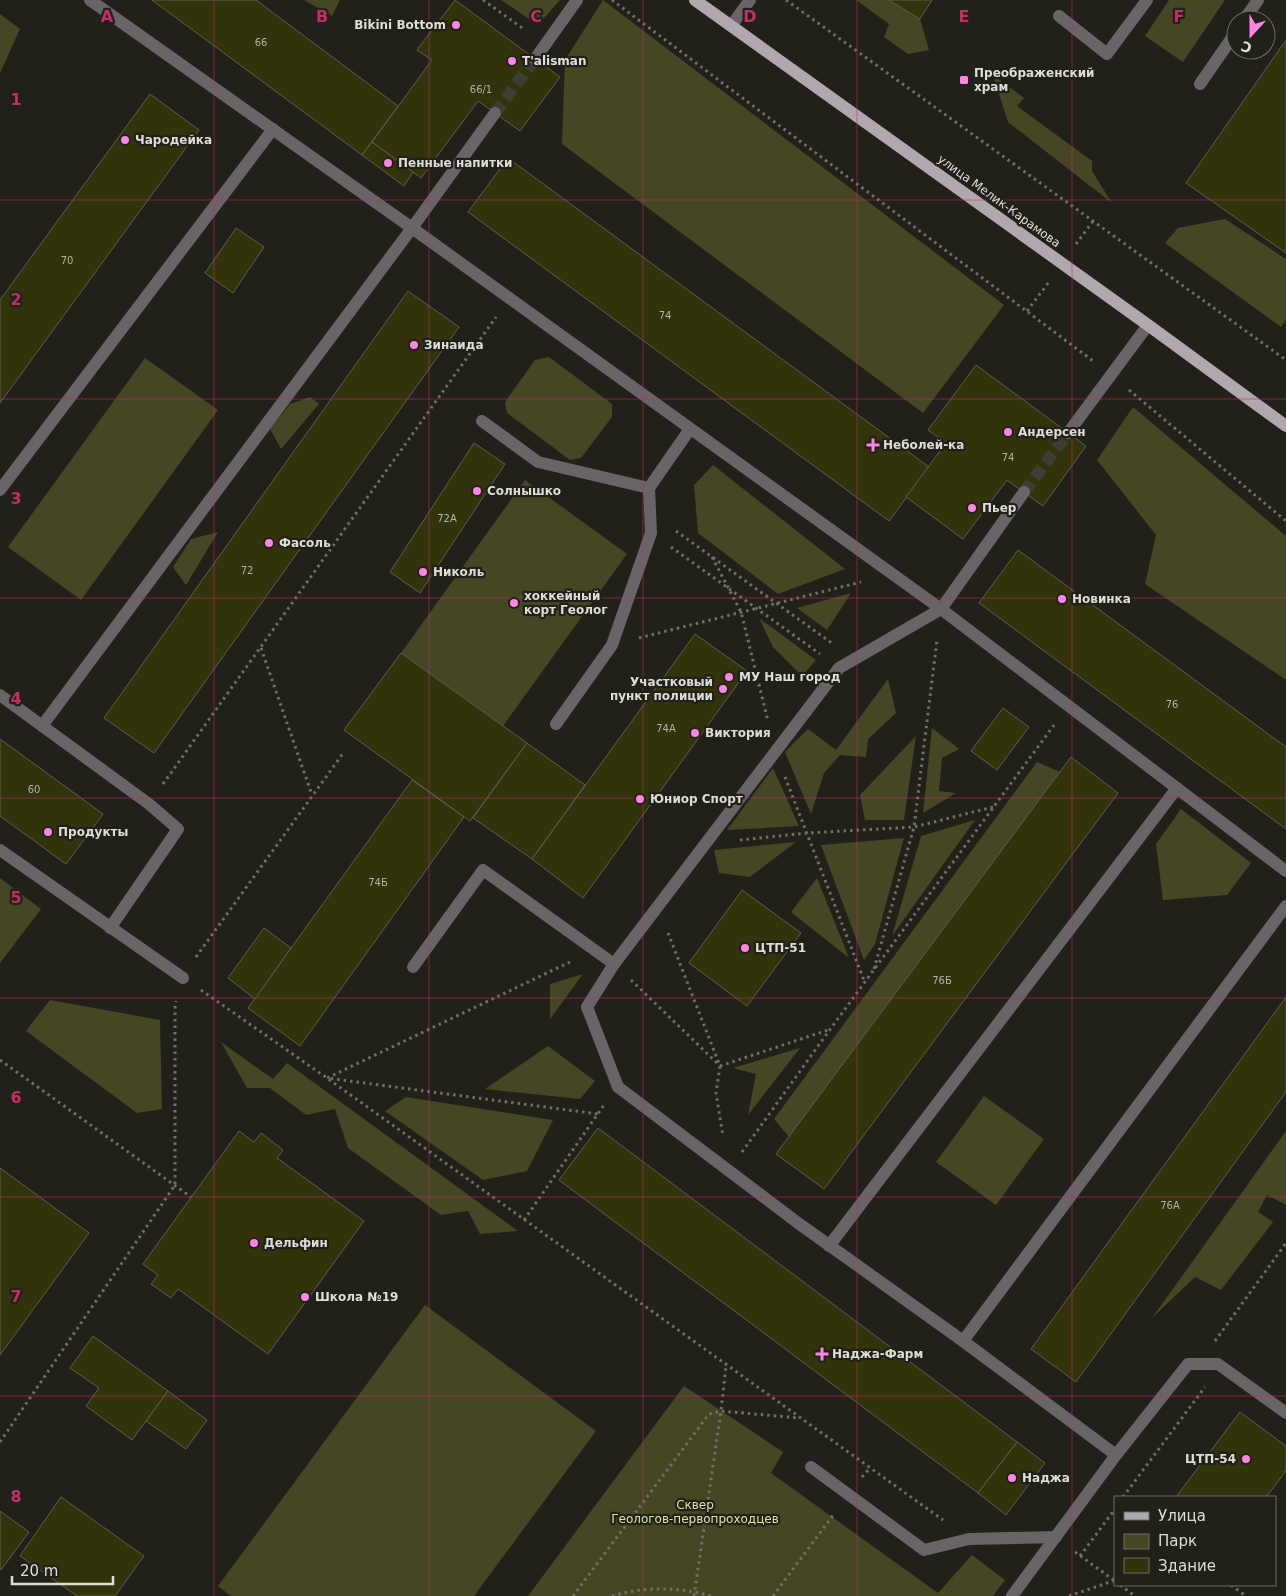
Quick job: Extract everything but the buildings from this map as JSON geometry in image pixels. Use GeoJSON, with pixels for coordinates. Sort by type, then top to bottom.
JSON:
{"type":"FeatureCollection","features":[{"type":"Feature","properties":{"kind":"main road","name":"улица Мелик-Карамова"},"geometry":{"type":"LineString","coordinates":[[694,0],[1286,426]]}},
{"type":"Feature","properties":{"kind":"street"},"geometry":{"type":"LineString","coordinates":[[90,0],[412,228],[941,609],[1286,871]]}},
{"type":"Feature","properties":{"kind":"street"},"geometry":{"type":"LineString","coordinates":[[535,59],[577,0]]}},
{"type":"Feature","properties":{"kind":"street"},"geometry":{"type":"LineString","coordinates":[[732,26],[750,0]]}},
{"type":"Feature","properties":{"kind":"street"},"geometry":{"type":"LineString","coordinates":[[1059,16],[1107,54],[1147,0]]}},
{"type":"Feature","properties":{"kind":"street"},"geometry":{"type":"LineString","coordinates":[[1200,84],[1226,46]]}},
{"type":"Feature","properties":{"kind":"street"},"geometry":{"type":"LineString","coordinates":[[42,726],[412,228],[495,113]]}},
{"type":"Feature","properties":{"kind":"street"},"geometry":{"type":"LineString","coordinates":[[0,490],[272,129]]}},
{"type":"Feature","properties":{"kind":"street"},"geometry":{"type":"LineString","coordinates":[[1068,433],[1148,325]]}},
{"type":"Feature","properties":{"kind":"street"},"geometry":{"type":"LineString","coordinates":[[482,421],[538,462],[649,488]]}},
{"type":"Feature","properties":{"kind":"street"},"geometry":{"type":"LineString","coordinates":[[556,724],[612,645],[652,533],[649,488],[690,429]]}},
{"type":"Feature","properties":{"kind":"street"},"geometry":{"type":"LineString","coordinates":[[1024,492],[941,609],[839,668],[614,964],[588,1007],[618,1087],[830,1246],[963,1341],[1116,1455]]}},
{"type":"Feature","properties":{"kind":"street"},"geometry":{"type":"LineString","coordinates":[[0,695],[149,804],[178,829],[110,928]]}},
{"type":"Feature","properties":{"kind":"street"},"geometry":{"type":"LineString","coordinates":[[830,1246],[1176,788]]}},
{"type":"Feature","properties":{"kind":"street"},"geometry":{"type":"LineString","coordinates":[[0,850],[183,978]]}},
{"type":"Feature","properties":{"kind":"street"},"geometry":{"type":"LineString","coordinates":[[413,967],[483,870],[614,964]]}},
{"type":"Feature","properties":{"kind":"street"},"geometry":{"type":"LineString","coordinates":[[963,1341],[1286,906]]}},
{"type":"Feature","properties":{"kind":"street"},"geometry":{"type":"LineString","coordinates":[[1012,1596],[1116,1455],[1188,1364],[1218,1364],[1286,1413]]}},
{"type":"Feature","properties":{"kind":"street"},"geometry":{"type":"LineString","coordinates":[[811,1467],[924,1550],[969,1539],[1056,1537]]}},
{"type":"Feature","properties":{"kind":"path"},"geometry":{"type":"LineString","coordinates":[[483,0],[545,44]]}},
{"type":"Feature","properties":{"kind":"path"},"geometry":{"type":"LineString","coordinates":[[612,0],[1110,374],[1286,521]]}},
{"type":"Feature","properties":{"kind":"path"},"geometry":{"type":"LineString","coordinates":[[786,0],[1286,360]]}},
{"type":"Feature","properties":{"kind":"path"},"geometry":{"type":"LineString","coordinates":[[149,804],[510,299]]}},
{"type":"Feature","properties":{"kind":"path"},"geometry":{"type":"LineString","coordinates":[[650,512],[854,658]]}},
{"type":"Feature","properties":{"kind":"path"},"geometry":{"type":"LineString","coordinates":[[652,533],[839,668]]}},
{"type":"Feature","properties":{"kind":"path"},"geometry":{"type":"LineString","coordinates":[[612,645],[892,574]]}},
{"type":"Feature","properties":{"kind":"path"},"geometry":{"type":"LineString","coordinates":[[874,971],[914,827],[941,609]]}},
{"type":"Feature","properties":{"kind":"path"},"geometry":{"type":"LineString","coordinates":[[261,647],[312,796]]}},
{"type":"Feature","properties":{"kind":"path"},"geometry":{"type":"LineString","coordinates":[[729,1171],[831,1028],[1068,706]]}},
{"type":"Feature","properties":{"kind":"path"},"geometry":{"type":"LineString","coordinates":[[0,1442],[175,1185],[175,1008],[183,978],[205,944],[344,752]]}},
{"type":"Feature","properties":{"kind":"path"},"geometry":{"type":"LineString","coordinates":[[706,843],[807,833],[914,827],[994,807]]}},
{"type":"Feature","properties":{"kind":"path"},"geometry":{"type":"LineString","coordinates":[[658,907],[720,1066],[716,1094],[729,1171]]}},
{"type":"Feature","properties":{"kind":"path"},"geometry":{"type":"LineString","coordinates":[[327,1078],[595,949]]}},
{"type":"Feature","properties":{"kind":"path"},"geometry":{"type":"LineString","coordinates":[[614,964],[720,1066]]}},
{"type":"Feature","properties":{"kind":"path"},"geometry":{"type":"LineString","coordinates":[[183,978],[327,1078],[969,1539]]}},
{"type":"Feature","properties":{"kind":"path"},"geometry":{"type":"LineString","coordinates":[[720,1066],[831,1028]]}},
{"type":"Feature","properties":{"kind":"path"},"geometry":{"type":"LineString","coordinates":[[0,1060],[191,1197]]}},
{"type":"Feature","properties":{"kind":"path"},"geometry":{"type":"LineString","coordinates":[[327,1078],[598,1114]]}},
{"type":"Feature","properties":{"kind":"path"},"geometry":{"type":"LineString","coordinates":[[524,1220],[618,1087]]}},
{"type":"Feature","properties":{"kind":"path"},"geometry":{"type":"LineString","coordinates":[[1198,1364],[1286,1243]]}},
{"type":"Feature","properties":{"kind":"path"},"geometry":{"type":"LineString","coordinates":[[1124,1496],[1215,1373],[1218,1364]]}},
{"type":"Feature","properties":{"kind":"path"},"geometry":{"type":"LineString","coordinates":[[694,1596],[722,1411],[726,1365]]}},
{"type":"Feature","properties":{"kind":"path"},"geometry":{"type":"LineString","coordinates":[[573,1596],[709,1414],[722,1411],[800,1418]]}},
{"type":"Feature","properties":{"kind":"path"},"geometry":{"type":"LineString","coordinates":[[773,1596],[870,1468]]}},
{"type":"Feature","properties":{"kind":"path"},"geometry":{"type":"LineString","coordinates":[[1080,1556],[1114,1510]]}},
{"type":"Feature","properties":{"kind":"path"},"geometry":{"type":"LineString","coordinates":[[1056,1537],[1114,1581]]}},
{"type":"Feature","properties":{"kind":"path"},"geometry":{"type":"LineString","coordinates":[[1069,1596],[1114,1581]]}},
{"type":"Feature","properties":{"kind":"path"},"geometry":{"type":"LineString","coordinates":[[1121,1586],[1135,1596]]}},
{"type":"Feature","properties":{"kind":"path"},"geometry":{"type":"LineString","coordinates":[[1232,1586],[1246,1596]]}},
{"type":"Feature","properties":{"kind":"path"},"geometry":{"type":"LineString","coordinates":[[612,1596],[628,1591],[666,1588],[695,1591],[711,1596]]}},
{"type":"Feature","properties":{"kind":"green space"},"geometry":{"type":"Polygon","coordinates":[[[304,0],[340,0],[332,16],[304,0]]]}},
{"type":"Feature","properties":{"kind":"green space"},"geometry":{"type":"Polygon","coordinates":[[[501,0],[560,0],[538,25],[501,0]]]}},
{"type":"Feature","properties":{"kind":"green space"},"geometry":{"type":"Polygon","coordinates":[[[603,0],[1004,305],[923,413],[562,144],[565,60],[603,0]]]}},
{"type":"Feature","properties":{"kind":"green space"},"geometry":{"type":"Polygon","coordinates":[[[856,0],[889,0],[920,19],[929,50],[908,54],[884,37],[889,24],[856,0]]]}},
{"type":"Feature","properties":{"kind":"green space"},"geometry":{"type":"Polygon","coordinates":[[[1169,0],[1225,0],[1183,62],[1145,36],[1169,0]]]}},
{"type":"Feature","properties":{"kind":"green space"},"geometry":{"type":"Polygon","coordinates":[[[0,14],[20,29],[0,73],[0,14]]]}},
{"type":"Feature","properties":{"kind":"green space"},"geometry":{"type":"Polygon","coordinates":[[[993,75],[1024,98],[1017,106],[1092,161],[1092,171],[1112,203],[1008,122],[993,75]]]}},
{"type":"Feature","properties":{"kind":"green space"},"geometry":{"type":"Polygon","coordinates":[[[1225,219],[1286,259],[1286,320],[1281,327],[1165,243],[1178,228],[1225,219]]]}},
{"type":"Feature","properties":{"kind":"green space"},"geometry":{"type":"Polygon","coordinates":[[[549,357],[612,404],[612,417],[581,458],[570,460],[507,413],[505,402],[535,360],[549,357]]]}},
{"type":"Feature","properties":{"kind":"green space"},"geometry":{"type":"Polygon","coordinates":[[[145,358],[218,410],[81,600],[8,547],[145,358]]]}},
{"type":"Feature","properties":{"kind":"green space"},"geometry":{"type":"Polygon","coordinates":[[[310,397],[319,404],[281,449],[270,429],[290,404],[310,397]]]}},
{"type":"Feature","properties":{"kind":"green space"},"geometry":{"type":"Polygon","coordinates":[[[1133,407],[1286,536],[1286,680],[1145,584],[1156,535],[1097,460],[1133,407]]]}},
{"type":"Feature","properties":{"kind":"green space"},"geometry":{"type":"Polygon","coordinates":[[[713,465],[845,569],[778,594],[698,533],[694,485],[713,465]]]}},
{"type":"Feature","properties":{"kind":"green space","name":"хоккейный корт Геолог"},"geometry":{"type":"Polygon","coordinates":[[[525,480],[627,554],[503,726],[401,653],[525,480]]]}},
{"type":"Feature","properties":{"kind":"green space"},"geometry":{"type":"Polygon","coordinates":[[[218,532],[186,585],[173,567],[191,539],[218,532]]]}},
{"type":"Feature","properties":{"kind":"green space"},"geometry":{"type":"Polygon","coordinates":[[[851,593],[827,630],[797,608],[851,593]]]}},
{"type":"Feature","properties":{"kind":"green space"},"geometry":{"type":"Polygon","coordinates":[[[759,618],[816,660],[802,676],[773,647],[759,618]]]}},
{"type":"Feature","properties":{"kind":"green space"},"geometry":{"type":"Polygon","coordinates":[[[888,679],[896,713],[868,739],[866,757],[840,755],[824,773],[811,814],[785,752],[808,729],[836,750],[888,679]]]}},
{"type":"Feature","properties":{"kind":"green space"},"geometry":{"type":"Polygon","coordinates":[[[932,728],[959,749],[942,758],[939,791],[956,793],[923,813],[932,728]]]}},
{"type":"Feature","properties":{"kind":"green space"},"geometry":{"type":"Polygon","coordinates":[[[916,736],[904,820],[865,820],[860,795],[916,736]]]}},
{"type":"Feature","properties":{"kind":"green space"},"geometry":{"type":"Polygon","coordinates":[[[1037,762],[1060,772],[789,1137],[774,1119],[1037,762]]]}},
{"type":"Feature","properties":{"kind":"green space"},"geometry":{"type":"Polygon","coordinates":[[[773,768],[799,826],[727,830],[773,768]]]}},
{"type":"Feature","properties":{"kind":"green space"},"geometry":{"type":"Polygon","coordinates":[[[1181,809],[1251,863],[1227,895],[1163,900],[1156,844],[1181,809]]]}},
{"type":"Feature","properties":{"kind":"green space"},"geometry":{"type":"Polygon","coordinates":[[[975,820],[892,936],[921,836],[975,820]]]}},
{"type":"Feature","properties":{"kind":"green space"},"geometry":{"type":"Polygon","coordinates":[[[904,838],[875,944],[864,960],[821,845],[904,838]]]}},
{"type":"Feature","properties":{"kind":"green space"},"geometry":{"type":"Polygon","coordinates":[[[796,842],[750,877],[719,873],[714,850],[796,842]]]}},
{"type":"Feature","properties":{"kind":"green space"},"geometry":{"type":"Polygon","coordinates":[[[0,878],[41,909],[0,963],[0,878]]]}},
{"type":"Feature","properties":{"kind":"green space"},"geometry":{"type":"Polygon","coordinates":[[[817,878],[849,958],[791,912],[817,878]]]}},
{"type":"Feature","properties":{"kind":"green space"},"geometry":{"type":"Polygon","coordinates":[[[583,974],[550,1019],[550,984],[583,974]]]}},
{"type":"Feature","properties":{"kind":"green space"},"geometry":{"type":"Polygon","coordinates":[[[50,1000],[160,1020],[162,1109],[137,1113],[26,1031],[50,1000]]]}},
{"type":"Feature","properties":{"kind":"green space"},"geometry":{"type":"Polygon","coordinates":[[[221,1042],[273,1079],[287,1063],[518,1231],[480,1234],[468,1211],[441,1215],[348,1148],[335,1109],[306,1115],[270,1088],[247,1088],[221,1042]]]}},
{"type":"Feature","properties":{"kind":"green space"},"geometry":{"type":"Polygon","coordinates":[[[548,1046],[595,1081],[580,1099],[485,1089],[548,1046]]]}},
{"type":"Feature","properties":{"kind":"green space"},"geometry":{"type":"Polygon","coordinates":[[[800,1048],[748,1115],[756,1074],[733,1068],[800,1048]]]}},
{"type":"Feature","properties":{"kind":"green space"},"geometry":{"type":"Polygon","coordinates":[[[984,1096],[1044,1139],[996,1205],[936,1162],[984,1096]]]}},
{"type":"Feature","properties":{"kind":"green space"},"geometry":{"type":"Polygon","coordinates":[[[406,1097],[553,1120],[527,1171],[483,1180],[385,1111],[406,1097]]]}},
{"type":"Feature","properties":{"kind":"green space"},"geometry":{"type":"Polygon","coordinates":[[[1286,1131],[1286,1205],[1267,1195],[1258,1212],[1273,1222],[1221,1290],[1195,1277],[1152,1318],[1286,1131]]]}},
{"type":"Feature","properties":{"kind":"green space"},"geometry":{"type":"Polygon","coordinates":[[[425,1305],[596,1431],[474,1596],[231,1596],[218,1586],[425,1305]]]}},
{"type":"Feature","properties":{"kind":"green space","name":"Сквер Геологов-первопроходцев"},"geometry":{"type":"Polygon","coordinates":[[[684,1386],[783,1452],[771,1473],[938,1593],[972,1555],[1005,1580],[993,1596],[528,1596],[684,1386]]]}},
{"type":"Feature","properties":{"kind":"tunnel"},"geometry":{"type":"LineString","coordinates":[[495,113],[535,59]]}},
{"type":"Feature","properties":{"kind":"tunnel"},"geometry":{"type":"LineString","coordinates":[[1024,492],[1068,433]]}},
{"type":"Feature","properties":{"kind":"place","name":"Bikini Bottom"},"geometry":{"type":"Point","coordinates":[456,25]}},
{"type":"Feature","properties":{"kind":"place","name":"T'alisman"},"geometry":{"type":"Point","coordinates":[512,61]}},
{"type":"Feature","properties":{"kind":"place","name":"Преображенский храм"},"geometry":{"type":"Point","coordinates":[964,80]}},
{"type":"Feature","properties":{"kind":"place","name":"Чародейка"},"geometry":{"type":"Point","coordinates":[125,140]}},
{"type":"Feature","properties":{"kind":"place","name":"Пенные напитки"},"geometry":{"type":"Point","coordinates":[388,163]}},
{"type":"Feature","properties":{"kind":"place","name":"Зинаида"},"geometry":{"type":"Point","coordinates":[414,345]}},
{"type":"Feature","properties":{"kind":"place","name":"Андерсен"},"geometry":{"type":"Point","coordinates":[1008,432]}},
{"type":"Feature","properties":{"kind":"place","name":"Неболей-ка"},"geometry":{"type":"Point","coordinates":[873,445]}},
{"type":"Feature","properties":{"kind":"place","name":"Солнышко"},"geometry":{"type":"Point","coordinates":[477,491]}},
{"type":"Feature","properties":{"kind":"place","name":"Пьер"},"geometry":{"type":"Point","coordinates":[972,508]}},
{"type":"Feature","properties":{"kind":"place","name":"Фасоль"},"geometry":{"type":"Point","coordinates":[269,543]}},
{"type":"Feature","properties":{"kind":"place","name":"Николь"},"geometry":{"type":"Point","coordinates":[423,572]}},
{"type":"Feature","properties":{"kind":"place","name":"Новинка"},"geometry":{"type":"Point","coordinates":[1062,599]}},
{"type":"Feature","properties":{"kind":"place","name":"хоккейный корт Геолог"},"geometry":{"type":"Point","coordinates":[514,603]}},
{"type":"Feature","properties":{"kind":"place","name":"МУ Наш город"},"geometry":{"type":"Point","coordinates":[729,677]}},
{"type":"Feature","properties":{"kind":"place","name":"Участковый пункт полиции"},"geometry":{"type":"Point","coordinates":[723,689]}},
{"type":"Feature","properties":{"kind":"place","name":"Виктория"},"geometry":{"type":"Point","coordinates":[695,733]}},
{"type":"Feature","properties":{"kind":"place","name":"Юниор Спорт"},"geometry":{"type":"Point","coordinates":[640,799]}},
{"type":"Feature","properties":{"kind":"place","name":"Продукты"},"geometry":{"type":"Point","coordinates":[48,832]}},
{"type":"Feature","properties":{"kind":"place","name":"ЦТП-51"},"geometry":{"type":"Point","coordinates":[745,948]}},
{"type":"Feature","properties":{"kind":"place","name":"Дельфин"},"geometry":{"type":"Point","coordinates":[254,1243]}},
{"type":"Feature","properties":{"kind":"place","name":"Школа №19"},"geometry":{"type":"Point","coordinates":[305,1297]}},
{"type":"Feature","properties":{"kind":"place","name":"Наджа-Фарм"},"geometry":{"type":"Point","coordinates":[822,1354]}},
{"type":"Feature","properties":{"kind":"place","name":"ЦТП-54"},"geometry":{"type":"Point","coordinates":[1246,1459]}},
{"type":"Feature","properties":{"kind":"place","name":"Наджа"},"geometry":{"type":"Point","coordinates":[1012,1478]}}]}
